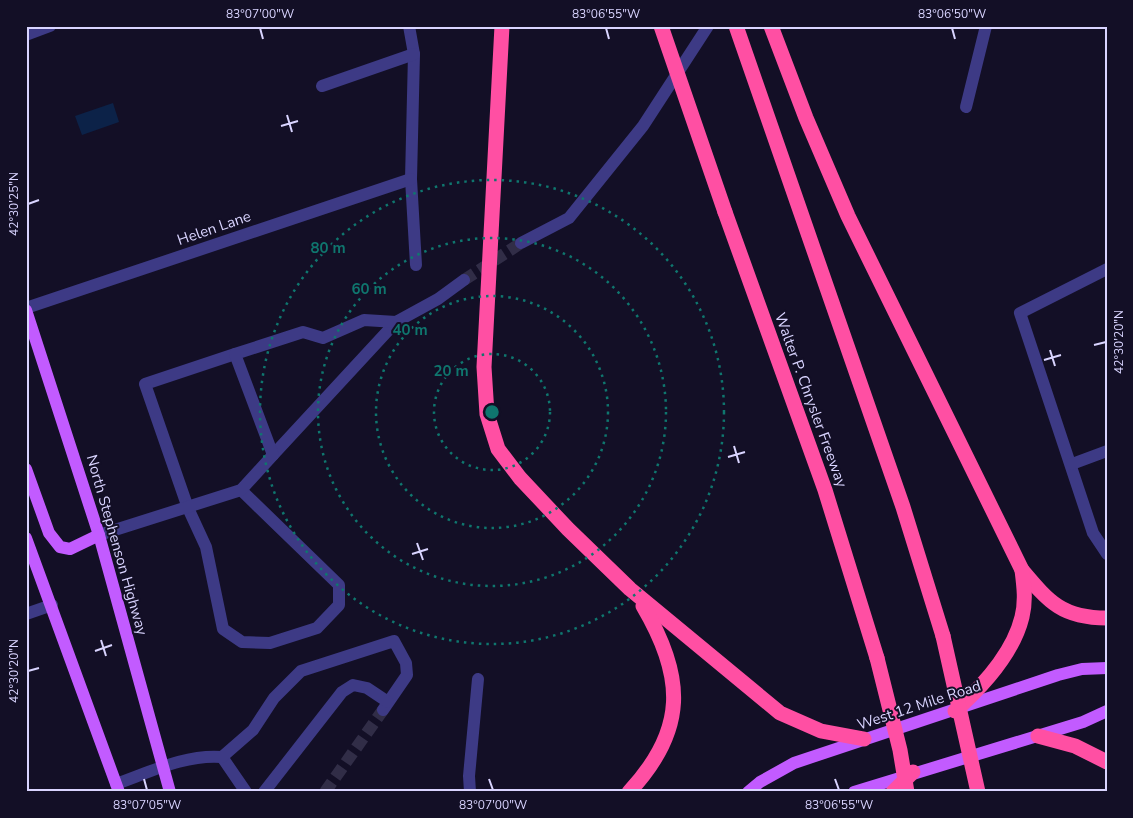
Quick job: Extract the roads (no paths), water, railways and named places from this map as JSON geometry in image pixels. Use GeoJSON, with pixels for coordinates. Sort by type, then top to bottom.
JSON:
{"type":"FeatureCollection","features":[{"type":"Feature","properties":{"kind":"highway"},"geometry":{"type":"LineString","coordinates":[[502,26],[484,367],[487,414],[492,434],[506,462],[568,529],[630,589],[780,713],[821,731],[864,739]]}},
{"type":"Feature","properties":{"kind":"highway","name":"Walter P. Chrysler Freeway"},"geometry":{"type":"LineString","coordinates":[[661,26],[725,212],[825,490],[877,658],[900,750],[907,792]]}},
{"type":"Feature","properties":{"kind":"highway"},"geometry":{"type":"LineString","coordinates":[[736,26],[903,507],[943,636],[978,792]]}},
{"type":"Feature","properties":{"kind":"highway"},"geometry":{"type":"LineString","coordinates":[[771,26],[806,118],[848,216],[1022,570],[1046,599],[1058,608],[1074,615],[1107,618]]}},
{"type":"Feature","properties":{"kind":"highway"},"geometry":{"type":"LineString","coordinates":[[954,711],[978,690],[1016,634],[1023,616],[1025,595],[1022,570]]}},
{"type":"Feature","properties":{"kind":"highway"},"geometry":{"type":"LineString","coordinates":[[629,792],[649,771],[668,737],[674,700],[671,669],[660,636],[642,604],[630,589]]}},
{"type":"Feature","properties":{"kind":"highway"},"geometry":{"type":"LineString","coordinates":[[1038,736],[1074,746],[1107,762]]}},
{"type":"Feature","properties":{"kind":"highway"},"geometry":{"type":"LineString","coordinates":[[893,792],[913,772]]}},
{"type":"Feature","properties":{"kind":"main road","name":"North Stephenson Highway"},"geometry":{"type":"LineString","coordinates":[[26,309],[98,535],[170,792]]}},
{"type":"Feature","properties":{"kind":"main road"},"geometry":{"type":"LineString","coordinates":[[26,469],[50,533],[60,547],[70,549],[98,535]]}},
{"type":"Feature","properties":{"kind":"main road"},"geometry":{"type":"LineString","coordinates":[[26,538],[118,788]]}},
{"type":"Feature","properties":{"kind":"main road","name":"West 12 Mile Road"},"geometry":{"type":"LineString","coordinates":[[748,792],[760,782],[794,763],[1058,675],[1082,669],[1107,668]]}},
{"type":"Feature","properties":{"kind":"main road"},"geometry":{"type":"LineString","coordinates":[[854,792],[913,772],[1083,722],[1107,711]]}},
{"type":"Feature","properties":{"kind":"lane"},"geometry":{"type":"LineString","coordinates":[[26,35],[50,26]]}},
{"type":"Feature","properties":{"kind":"lane"},"geometry":{"type":"LineString","coordinates":[[409,26],[414,54],[411,179],[416,265]]}},
{"type":"Feature","properties":{"kind":"lane"},"geometry":{"type":"LineString","coordinates":[[521,243],[569,218],[643,126],[708,26]]}},
{"type":"Feature","properties":{"kind":"lane"},"geometry":{"type":"LineString","coordinates":[[966,107],[986,26]]}},
{"type":"Feature","properties":{"kind":"lane"},"geometry":{"type":"LineString","coordinates":[[322,86],[414,54]]}},
{"type":"Feature","properties":{"kind":"lane","name":"Helen Lane"},"geometry":{"type":"LineString","coordinates":[[26,309],[411,179]]}},
{"type":"Feature","properties":{"kind":"lane"},"geometry":{"type":"LineString","coordinates":[[1107,269],[1020,313],[1072,464],[1093,533],[1107,554]]}},
{"type":"Feature","properties":{"kind":"lane"},"geometry":{"type":"LineString","coordinates":[[98,535],[241,490],[396,322],[438,299],[464,280]]}},
{"type":"Feature","properties":{"kind":"lane"},"geometry":{"type":"LineString","coordinates":[[241,490],[339,586],[339,605],[317,628],[270,643],[242,642],[223,629],[206,547],[188,508],[145,384],[303,332],[323,338],[364,320],[396,322]]}},
{"type":"Feature","properties":{"kind":"lane"},"geometry":{"type":"LineString","coordinates":[[235,354],[273,455]]}},
{"type":"Feature","properties":{"kind":"lane"},"geometry":{"type":"LineString","coordinates":[[1072,464],[1107,451]]}},
{"type":"Feature","properties":{"kind":"lane"},"geometry":{"type":"LineString","coordinates":[[26,614],[52,605]]}},
{"type":"Feature","properties":{"kind":"lane"},"geometry":{"type":"LineString","coordinates":[[118,788],[163,767],[205,755],[222,757],[253,730],[274,698],[301,671],[394,642],[406,664],[407,675],[385,706],[367,688],[354,685],[342,692],[330,710],[264,792]]}},
{"type":"Feature","properties":{"kind":"lane"},"geometry":{"type":"LineString","coordinates":[[470,792],[469,776],[478,679]]}},
{"type":"Feature","properties":{"kind":"lane"},"geometry":{"type":"LineString","coordinates":[[222,757],[246,792]]}},
{"type":"Feature","properties":{"kind":"water"},"geometry":{"type":"Polygon","coordinates":[[[113,103],[119,122],[82,135],[75,116],[113,103]]]}},
{"type":"Feature","properties":{"kind":"tunnel"},"geometry":{"type":"LineString","coordinates":[[464,280],[521,243]]}},
{"type":"Feature","properties":{"kind":"tunnel"},"geometry":{"type":"LineString","coordinates":[[325,792],[383,710]]}}]}
